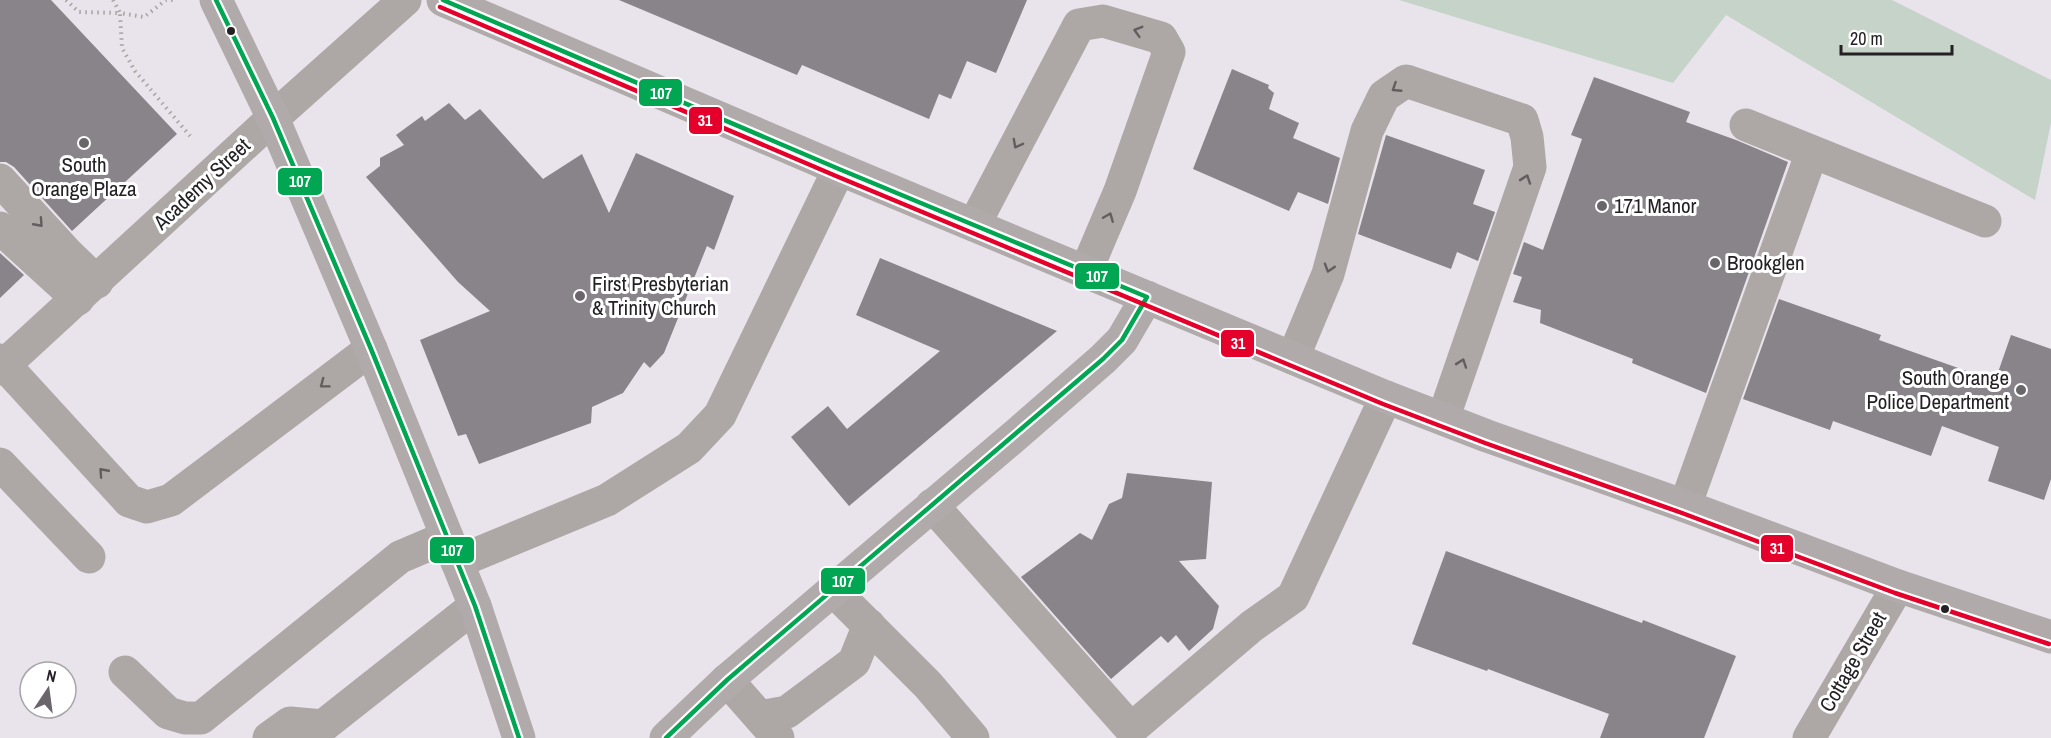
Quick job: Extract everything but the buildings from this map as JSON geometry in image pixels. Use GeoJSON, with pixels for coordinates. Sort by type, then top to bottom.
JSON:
{"type":"FeatureCollection","features":[{"type":"Feature","properties":{"kind":"main road"},"geometry":{"type":"LineString","coordinates":[[216,0],[273,118],[371,349],[475,606],[519,738]]}},
{"type":"Feature","properties":{"kind":"main road"},"geometry":{"type":"LineString","coordinates":[[443,0],[839,169],[1386,396],[1898,586],[2051,637]]}},
{"type":"Feature","properties":{"kind":"main road"},"geometry":{"type":"LineString","coordinates":[[666,738],[727,680],[1017,434],[1122,340],[1147,297]]}},
{"type":"Feature","properties":{"kind":"street","name":"Academy Street"},"geometry":{"type":"LineString","coordinates":[[2,364],[87,291],[273,118],[405,0]]}},
{"type":"Feature","properties":{"kind":"street"},"geometry":{"type":"LineString","coordinates":[[974,225],[1079,25],[1102,21],[1161,38],[1169,52],[1120,191],[1086,271]]}},
{"type":"Feature","properties":{"kind":"street"},"geometry":{"type":"LineString","coordinates":[[1293,358],[1328,274],[1366,131],[1384,96],[1406,81],[1522,120],[1527,137],[1530,167],[1443,418]]}},
{"type":"Feature","properties":{"kind":"street"},"geometry":{"type":"LineString","coordinates":[[1746,125],[1985,221]]}},
{"type":"Feature","properties":{"kind":"street"},"geometry":{"type":"LineString","coordinates":[[1685,506],[1812,152]]}},
{"type":"Feature","properties":{"kind":"street"},"geometry":{"type":"LineString","coordinates":[[125,672],[168,713],[186,718],[201,718],[400,557],[452,549],[608,500],[689,448],[720,415],[839,169]]}},
{"type":"Feature","properties":{"kind":"street"},"geometry":{"type":"LineString","coordinates":[[0,180],[66,252],[87,291]]}},
{"type":"Feature","properties":{"kind":"street"},"geometry":{"type":"LineString","coordinates":[[0,228],[87,291]]}},
{"type":"Feature","properties":{"kind":"street"},"geometry":{"type":"LineString","coordinates":[[2,364],[129,501],[147,507],[171,500],[371,349]]}},
{"type":"Feature","properties":{"kind":"street"},"geometry":{"type":"LineString","coordinates":[[932,505],[1127,734],[1252,626],[1293,597],[1386,396]]}},
{"type":"Feature","properties":{"kind":"street"},"geometry":{"type":"LineString","coordinates":[[0,464],[89,557]]}},
{"type":"Feature","properties":{"kind":"street","name":"Cottage Street"},"geometry":{"type":"LineString","coordinates":[[1809,738],[1898,586]]}},
{"type":"Feature","properties":{"kind":"street"},"geometry":{"type":"LineString","coordinates":[[833,590],[928,685],[973,738]]}},
{"type":"Feature","properties":{"kind":"street"},"geometry":{"type":"LineString","coordinates":[[269,738],[290,723],[324,726],[475,606]]}},
{"type":"Feature","properties":{"kind":"street"},"geometry":{"type":"LineString","coordinates":[[727,680],[769,728],[854,662],[869,625]]}},
{"type":"Feature","properties":{"kind":"path"},"geometry":{"type":"LineString","coordinates":[[66,0],[79,12],[120,13],[144,17],[166,0],[173,0]]}},
{"type":"Feature","properties":{"kind":"path"},"geometry":{"type":"LineString","coordinates":[[113,0],[120,13],[122,48],[135,71],[190,136]]}},
{"type":"Feature","properties":{"kind":"shaded area"},"geometry":{"type":"Polygon","coordinates":[[[1399,0],[1892,0],[2051,80],[2051,123],[2035,200],[1726,15],[1673,83],[1399,0]]]}},
{"type":"Feature","properties":{"kind":"transit line","name":"107"},"geometry":{"type":"LineString","coordinates":[[216,0],[273,118],[371,349],[475,606],[519,738]]}},
{"type":"Feature","properties":{"kind":"transit line","name":"107"},"geometry":{"type":"LineString","coordinates":[[443,0],[1147,297],[1122,340],[1103,359],[727,680],[666,738]]}},
{"type":"Feature","properties":{"kind":"transit line","name":"31"},"geometry":{"type":"LineString","coordinates":[[440,7],[836,176],[1383,404],[1895,593],[2049,644]]}},
{"type":"Feature","properties":{"kind":"place","name":"South Orange Plaza"},"geometry":{"type":"Point","coordinates":[84,143]}},
{"type":"Feature","properties":{"kind":"place","name":"171 Manor"},"geometry":{"type":"Point","coordinates":[1602,206]}},
{"type":"Feature","properties":{"kind":"place","name":"Brookglen"},"geometry":{"type":"Point","coordinates":[1715,263]}},
{"type":"Feature","properties":{"kind":"place","name":"First Presbyterian & Trinity Church"},"geometry":{"type":"Point","coordinates":[580,296]}},
{"type":"Feature","properties":{"kind":"place","name":"South Orange Police Department"},"geometry":{"type":"Point","coordinates":[2021,390]}}]}
